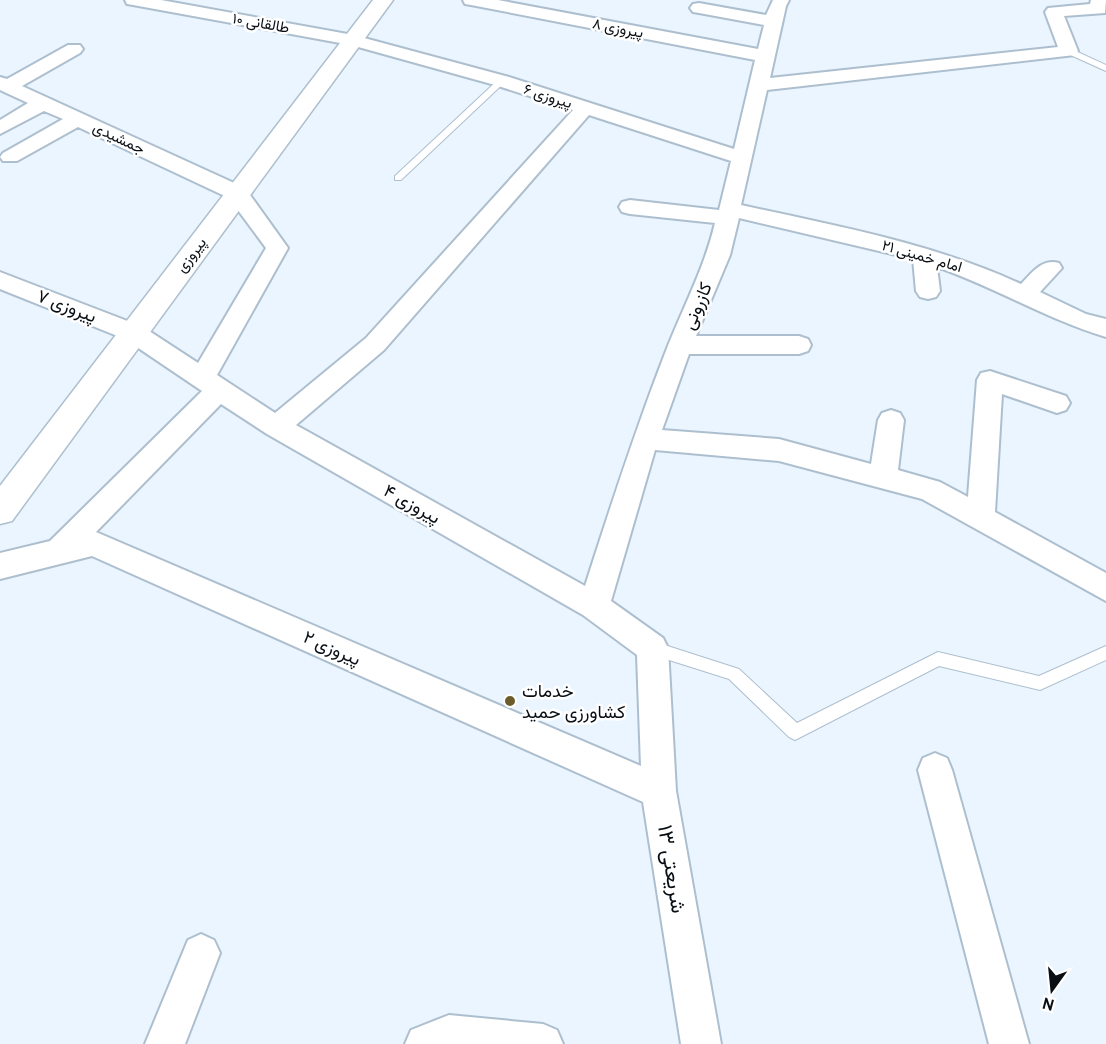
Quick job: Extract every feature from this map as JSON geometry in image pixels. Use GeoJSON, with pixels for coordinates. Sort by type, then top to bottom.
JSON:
{"type":"FeatureCollection","features":[{"type":"Feature","properties":{"kind":"street","name":"طالقانی ۱۰"},"geometry":{"type":"LineString","coordinates":[[133,0],[356,36]]}},
{"type":"Feature","properties":{"kind":"street"},"geometry":{"type":"LineString","coordinates":[[182,0],[356,36]]}},
{"type":"Feature","properties":{"kind":"street","name":"پیروزی"},"geometry":{"type":"LineString","coordinates":[[0,511],[383,0]]}},
{"type":"Feature","properties":{"kind":"street","name":"پیروزی ۸"},"geometry":{"type":"LineString","coordinates":[[471,0],[503,3],[765,56]]}},
{"type":"Feature","properties":{"kind":"street"},"geometry":{"type":"LineString","coordinates":[[758,85],[1069,51],[1054,12],[1099,9],[1099,0]]}},
{"type":"Feature","properties":{"kind":"street"},"geometry":{"type":"LineString","coordinates":[[699,8],[777,11]]}},
{"type":"Feature","properties":{"kind":"street","name":"کازرونی"},"geometry":{"type":"LineString","coordinates":[[594,606],[645,439],[680,345],[719,255],[777,11]]}},
{"type":"Feature","properties":{"kind":"street","name":"پیروزی ۶"},"geometry":{"type":"LineString","coordinates":[[356,36],[741,158]]}},
{"type":"Feature","properties":{"kind":"street"},"geometry":{"type":"LineString","coordinates":[[7,91],[74,49]]}},
{"type":"Feature","properties":{"kind":"street","name":"جمشیدی"},"geometry":{"type":"LineString","coordinates":[[7,91],[43,103],[237,193]]}},
{"type":"Feature","properties":{"kind":"street"},"geometry":{"type":"LineString","coordinates":[[0,128],[43,103]]}},
{"type":"Feature","properties":{"kind":"street"},"geometry":{"type":"LineString","coordinates":[[276,427],[375,344],[585,108]]}},
{"type":"Feature","properties":{"kind":"street"},"geometry":{"type":"LineString","coordinates":[[10,157],[78,119]]}},
{"type":"Feature","properties":{"kind":"street"},"geometry":{"type":"LineString","coordinates":[[59,551],[211,383],[277,248],[237,193]]}},
{"type":"Feature","properties":{"kind":"street","name":"امام خمینی ۲۱"},"geometry":{"type":"LineString","coordinates":[[630,207],[729,214],[924,254],[978,273],[1078,320],[1106,328]]}},
{"type":"Feature","properties":{"kind":"street"},"geometry":{"type":"LineString","coordinates":[[924,254],[928,291]]}},
{"type":"Feature","properties":{"kind":"street"},"geometry":{"type":"LineString","coordinates":[[1023,295],[1051,268]]}},
{"type":"Feature","properties":{"kind":"street","name":"پیروزی ۷"},"geometry":{"type":"LineString","coordinates":[[0,280],[134,333]]}},
{"type":"Feature","properties":{"kind":"street","name":"پیروزی ۴"},"geometry":{"type":"LineString","coordinates":[[134,333],[276,427],[594,606],[652,648]]}},
{"type":"Feature","properties":{"kind":"street"},"geometry":{"type":"LineString","coordinates":[[680,345],[799,345]]}},
{"type":"Feature","properties":{"kind":"street"},"geometry":{"type":"LineString","coordinates":[[981,518],[990,380],[1057,403]]}},
{"type":"Feature","properties":{"kind":"street"},"geometry":{"type":"LineString","coordinates":[[883,478],[891,420]]}},
{"type":"Feature","properties":{"kind":"street"},"geometry":{"type":"LineString","coordinates":[[645,439],[779,450],[930,490],[1106,588]]}},
{"type":"Feature","properties":{"kind":"street","name":"پیروزی ۲"},"geometry":{"type":"LineString","coordinates":[[0,566],[93,543],[659,791]]}},
{"type":"Feature","properties":{"kind":"street","name":"شریعتی ۱۳"},"geometry":{"type":"LineString","coordinates":[[652,648],[659,791],[701,1044]]}},
{"type":"Feature","properties":{"kind":"street"},"geometry":{"type":"LineString","coordinates":[[935,770],[1009,1044]]}},
{"type":"Feature","properties":{"kind":"street"},"geometry":{"type":"LineString","coordinates":[[165,1044],[201,953]]}},
{"type":"Feature","properties":{"kind":"street"},"geometry":{"type":"LineString","coordinates":[[425,1044],[449,1035],[543,1044]]}},
{"type":"Feature","properties":{"kind":"lane"},"geometry":{"type":"LineString","coordinates":[[1069,51],[1106,68]]}},
{"type":"Feature","properties":{"kind":"lane"},"geometry":{"type":"LineString","coordinates":[[399,178],[502,81]]}},
{"type":"Feature","properties":{"kind":"lane"},"geometry":{"type":"LineString","coordinates":[[652,648],[734,674],[795,732],[938,659],[1040,683],[1106,653]]}},
{"type":"Feature","properties":{"kind":"place","name":"خدمات کشاورزی حمید"},"geometry":{"type":"Point","coordinates":[510,701]}}]}
